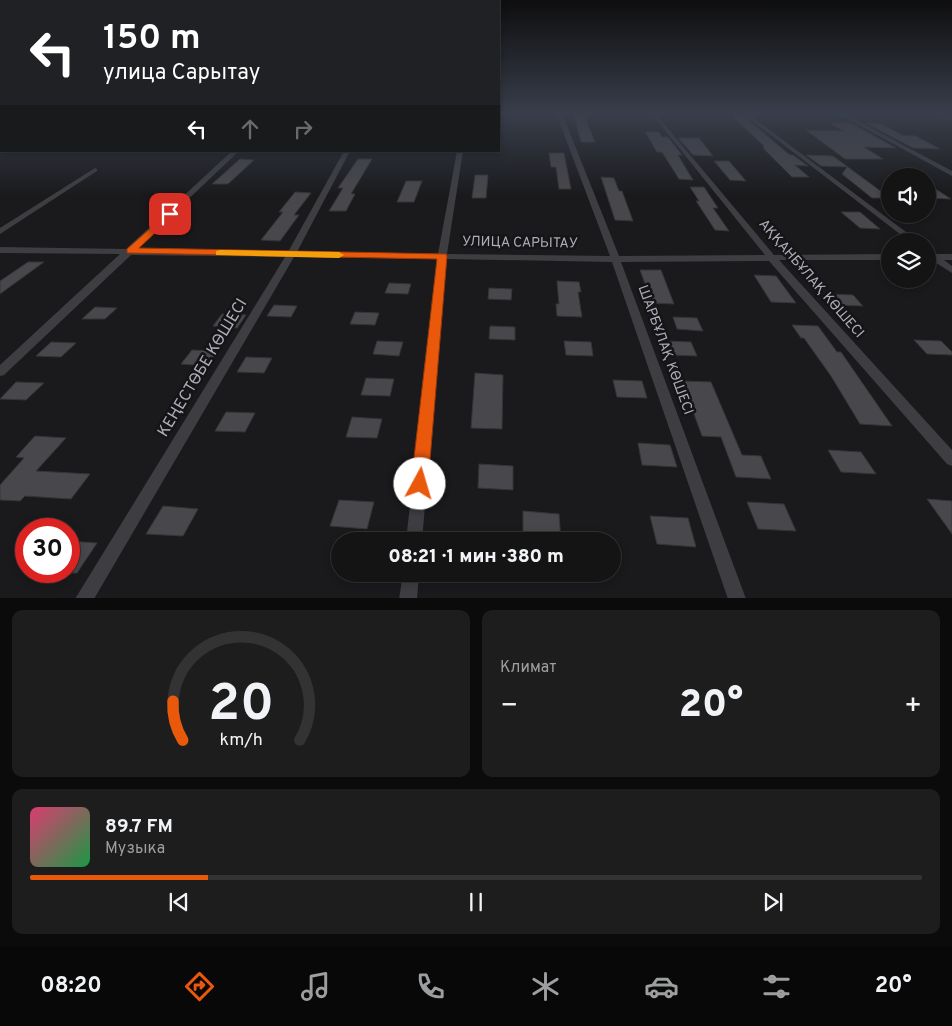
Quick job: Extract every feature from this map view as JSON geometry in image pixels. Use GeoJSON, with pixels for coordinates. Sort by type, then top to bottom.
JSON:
{"type":"FeatureCollection","features":[{"type":"Feature","properties":{"kind":"street","name":"ШАРБҰЛАҚ КӨШЕСІ"},"geometry":{"type":"LineString","coordinates":[[570,141],[616,259],[737,598]]}},
{"type":"Feature","properties":{"kind":"street","name":"АҚҚАНБҰЛАҚ КӨШЕСІ"},"geometry":{"type":"LineString","coordinates":[[677,141],[771,257],[952,460]]}},
{"type":"Feature","properties":{"kind":"street"},"geometry":{"type":"LineString","coordinates":[[782,141],[903,233]]}},
{"type":"Feature","properties":{"kind":"street"},"geometry":{"type":"LineString","coordinates":[[892,141],[952,174]]}},
{"type":"Feature","properties":{"kind":"street"},"geometry":{"type":"LineString","coordinates":[[0,372],[235,152]]}},
{"type":"Feature","properties":{"kind":"street","name":"КЕҢЕСТӨБЕ КӨШЕСІ"},"geometry":{"type":"LineString","coordinates":[[84,598],[291,254],[346,152]]}},
{"type":"Feature","properties":{"kind":"street"},"geometry":{"type":"LineString","coordinates":[[415,532],[442,256],[460,152]]}},
{"type":"Feature","properties":{"kind":"street"},"geometry":{"type":"LineString","coordinates":[[0,232],[95,170]]}},
{"type":"Feature","properties":{"kind":"street","name":"УЛИЦА САРЫТАУ"},"geometry":{"type":"LineString","coordinates":[[0,250],[616,259],[881,257]]}},
{"type":"Feature","properties":{"kind":"street"},"geometry":{"type":"LineString","coordinates":[[936,256],[952,257]]}},
{"type":"Feature","properties":{"kind":"street"},"geometry":{"type":"LineString","coordinates":[[936,259],[952,270]]}},
{"type":"Feature","properties":{"kind":"street"},"geometry":{"type":"LineString","coordinates":[[408,598],[410,582]]}},
{"type":"Feature","properties":{"kind":"building"},"geometry":{"type":"Polygon","coordinates":[[[650,141],[671,141],[682,155],[678,155],[693,180],[679,179],[662,152],[657,152],[650,141]]]}},
{"type":"Feature","properties":{"kind":"building"},"geometry":{"type":"Polygon","coordinates":[[[681,141],[701,141],[713,156],[693,155],[681,141]]]}},
{"type":"Feature","properties":{"kind":"building"},"geometry":{"type":"Polygon","coordinates":[[[759,141],[773,141],[790,155],[793,155],[808,166],[795,165],[809,177],[792,177],[763,148],[764,146],[759,141]]]}},
{"type":"Feature","properties":{"kind":"building"},"geometry":{"type":"Polygon","coordinates":[[[821,141],[883,141],[896,148],[864,147],[883,159],[845,159],[821,141]]]}},
{"type":"Feature","properties":{"kind":"building"},"geometry":{"type":"Polygon","coordinates":[[[900,141],[925,141],[940,149],[913,148],[900,141]]]}},
{"type":"Feature","properties":{"kind":"building"},"geometry":{"type":"Polygon","coordinates":[[[549,153],[564,153],[571,189],[559,189],[556,167],[551,167],[549,153]]]}},
{"type":"Feature","properties":{"kind":"building"},"geometry":{"type":"Polygon","coordinates":[[[806,155],[833,156],[881,191],[881,198],[872,198],[842,174],[847,167],[821,166],[806,155]]]}},
{"type":"Feature","properties":{"kind":"building"},"geometry":{"type":"Polygon","coordinates":[[[240,159],[254,160],[228,184],[212,184],[240,159]]]}},
{"type":"Feature","properties":{"kind":"building"},"geometry":{"type":"Polygon","coordinates":[[[358,159],[372,159],[351,194],[355,194],[346,211],[329,211],[343,188],[338,188],[358,159]]]}},
{"type":"Feature","properties":{"kind":"building"},"geometry":{"type":"Polygon","coordinates":[[[714,161],[729,161],[746,181],[730,180],[714,161]]]}},
{"type":"Feature","properties":{"kind":"building"},"geometry":{"type":"Polygon","coordinates":[[[475,175],[488,175],[486,198],[472,198],[475,175]]]}},
{"type":"Feature","properties":{"kind":"building"},"geometry":{"type":"Polygon","coordinates":[[[601,177],[614,178],[619,191],[622,191],[633,221],[615,220],[601,177]]]}},
{"type":"Feature","properties":{"kind":"building"},"geometry":{"type":"Polygon","coordinates":[[[406,181],[422,181],[414,202],[397,202],[406,181]]]}},
{"type":"Feature","properties":{"kind":"building"},"geometry":{"type":"Polygon","coordinates":[[[690,187],[704,187],[718,208],[713,208],[729,231],[715,230],[696,201],[699,201],[690,187]]]}},
{"type":"Feature","properties":{"kind":"building"},"geometry":{"type":"Polygon","coordinates":[[[936,189],[951,199],[936,198],[936,189]]]}},
{"type":"Feature","properties":{"kind":"building"},"geometry":{"type":"Polygon","coordinates":[[[295,192],[311,193],[294,215],[299,215],[280,241],[261,240],[283,212],[279,212],[295,192]]]}},
{"type":"Feature","properties":{"kind":"building"},"geometry":{"type":"Polygon","coordinates":[[[841,212],[860,212],[880,229],[860,228],[841,212]]]}},
{"type":"Feature","properties":{"kind":"building"},"geometry":{"type":"Polygon","coordinates":[[[28,262],[44,262],[0,294],[0,281],[28,262]]]}},
{"type":"Feature","properties":{"kind":"building"},"geometry":{"type":"Polygon","coordinates":[[[640,270],[661,270],[674,304],[650,303],[640,270]]]}},
{"type":"Feature","properties":{"kind":"building"},"geometry":{"type":"Polygon","coordinates":[[[754,275],[776,276],[796,303],[771,302],[754,275]]]}},
{"type":"Feature","properties":{"kind":"building"},"geometry":{"type":"Polygon","coordinates":[[[557,281],[579,282],[581,292],[578,292],[582,317],[557,316],[556,304],[559,304],[557,281]]]}},
{"type":"Feature","properties":{"kind":"building"},"geometry":{"type":"Polygon","coordinates":[[[389,283],[411,284],[408,294],[385,293],[389,283]]]}},
{"type":"Feature","properties":{"kind":"building"},"geometry":{"type":"Polygon","coordinates":[[[489,288],[512,289],[511,300],[488,299],[489,288]]]}},
{"type":"Feature","properties":{"kind":"building"},"geometry":{"type":"Polygon","coordinates":[[[829,294],[853,295],[863,306],[838,305],[829,294]]]}},
{"type":"Feature","properties":{"kind":"building"},"geometry":{"type":"Polygon","coordinates":[[[274,305],[297,306],[291,317],[267,316],[274,305]]]}},
{"type":"Feature","properties":{"kind":"building"},"geometry":{"type":"Polygon","coordinates":[[[95,307],[117,308],[105,319],[82,319],[95,307]]]}},
{"type":"Feature","properties":{"kind":"building"},"geometry":{"type":"Polygon","coordinates":[[[355,312],[379,313],[375,325],[350,324],[355,312]]]}},
{"type":"Feature","properties":{"kind":"building"},"geometry":{"type":"Polygon","coordinates":[[[222,314],[246,315],[237,328],[213,326],[222,314]]]}},
{"type":"Feature","properties":{"kind":"building"},"geometry":{"type":"Polygon","coordinates":[[[673,317],[697,318],[703,331],[677,329],[673,317]]]}},
{"type":"Feature","properties":{"kind":"building"},"geometry":{"type":"Polygon","coordinates":[[[792,325],[818,326],[837,352],[841,352],[892,426],[860,424],[831,376],[804,338],[801,338],[792,325]]]}},
{"type":"Feature","properties":{"kind":"building"},"geometry":{"type":"Polygon","coordinates":[[[490,326],[515,327],[515,340],[489,339],[490,326]]]}},
{"type":"Feature","properties":{"kind":"building"},"geometry":{"type":"Polygon","coordinates":[[[914,340],[941,341],[952,352],[952,355],[927,354],[914,340]]]}},
{"type":"Feature","properties":{"kind":"building"},"geometry":{"type":"Polygon","coordinates":[[[377,341],[403,342],[399,356],[373,354],[377,341]]]}},
{"type":"Feature","properties":{"kind":"building"},"geometry":{"type":"Polygon","coordinates":[[[564,341],[591,342],[593,356],[566,355],[564,341]]]}},
{"type":"Feature","properties":{"kind":"building"},"geometry":{"type":"Polygon","coordinates":[[[665,341],[691,342],[697,356],[670,355],[665,341]]]}},
{"type":"Feature","properties":{"kind":"building"},"geometry":{"type":"Polygon","coordinates":[[[51,342],[76,343],[61,357],[36,356],[51,342]]]}},
{"type":"Feature","properties":{"kind":"building"},"geometry":{"type":"Polygon","coordinates":[[[192,350],[217,351],[207,366],[181,364],[192,350]]]}},
{"type":"Feature","properties":{"kind":"building"},"geometry":{"type":"Polygon","coordinates":[[[246,357],[272,358],[264,373],[237,372],[246,357]]]}},
{"type":"Feature","properties":{"kind":"building"},"geometry":{"type":"Polygon","coordinates":[[[475,373],[503,375],[502,429],[471,428],[475,373]]]}},
{"type":"Feature","properties":{"kind":"building"},"geometry":{"type":"Polygon","coordinates":[[[366,378],[394,379],[390,396],[361,395],[366,378]]]}},
{"type":"Feature","properties":{"kind":"building"},"geometry":{"type":"Polygon","coordinates":[[[613,380],[642,381],[647,398],[617,397],[613,380]]]}},
{"type":"Feature","properties":{"kind":"building"},"geometry":{"type":"Polygon","coordinates":[[[682,381],[711,382],[742,455],[761,456],[771,479],[736,477],[721,437],[702,436],[682,381]]]}},
{"type":"Feature","properties":{"kind":"building"},"geometry":{"type":"Polygon","coordinates":[[[16,382],[44,383],[26,400],[0,399],[16,382]]]}},
{"type":"Feature","properties":{"kind":"building"},"geometry":{"type":"Polygon","coordinates":[[[226,412],[255,413],[245,432],[215,431],[226,412]]]}},
{"type":"Feature","properties":{"kind":"building"},"geometry":{"type":"Polygon","coordinates":[[[352,417],[382,419],[377,438],[346,437],[352,417]]]}},
{"type":"Feature","properties":{"kind":"building"},"geometry":{"type":"Polygon","coordinates":[[[35,436],[66,438],[36,471],[90,474],[71,499],[25,496],[20,501],[0,500],[0,485],[24,458],[16,457],[35,436]]]}},
{"type":"Feature","properties":{"kind":"building"},"geometry":{"type":"Polygon","coordinates":[[[638,443],[670,445],[677,467],[642,465],[638,443]]]}},
{"type":"Feature","properties":{"kind":"building"},"geometry":{"type":"Polygon","coordinates":[[[828,450],[861,452],[876,474],[841,472],[828,450]]]}},
{"type":"Feature","properties":{"kind":"building"},"geometry":{"type":"Polygon","coordinates":[[[479,464],[513,466],[513,490],[478,488],[479,464]]]}},
{"type":"Feature","properties":{"kind":"building"},"geometry":{"type":"Polygon","coordinates":[[[927,499],[952,501],[952,534],[927,499]]]}},
{"type":"Feature","properties":{"kind":"building"},"geometry":{"type":"Polygon","coordinates":[[[339,500],[374,502],[367,529],[330,526],[339,500]]]}},
{"type":"Feature","properties":{"kind":"building"},"geometry":{"type":"Polygon","coordinates":[[[747,502],[784,504],[796,531],[758,529],[747,502]]]}},
{"type":"Feature","properties":{"kind":"building"},"geometry":{"type":"Polygon","coordinates":[[[163,506],[198,509],[183,536],[146,534],[163,506]]]}},
{"type":"Feature","properties":{"kind":"building"},"geometry":{"type":"Polygon","coordinates":[[[523,511],[559,514],[560,532],[523,532],[523,511]]]}},
{"type":"Feature","properties":{"kind":"building"},"geometry":{"type":"Polygon","coordinates":[[[650,516],[688,518],[696,547],[657,544],[650,516]]]}},
{"type":"Feature","properties":{"kind":"building"},"geometry":{"type":"Polygon","coordinates":[[[80,542],[97,543],[80,568],[80,542]]]}},
{"type":"Feature","properties":{"kind":"slow traffic"},"geometry":{"type":"LineString","coordinates":[[220,253],[339,255]]}},
{"type":"Feature","properties":{"kind":"route"},"geometry":{"type":"LineString","coordinates":[[170,214],[130,251],[442,256],[420,484]]}}]}
